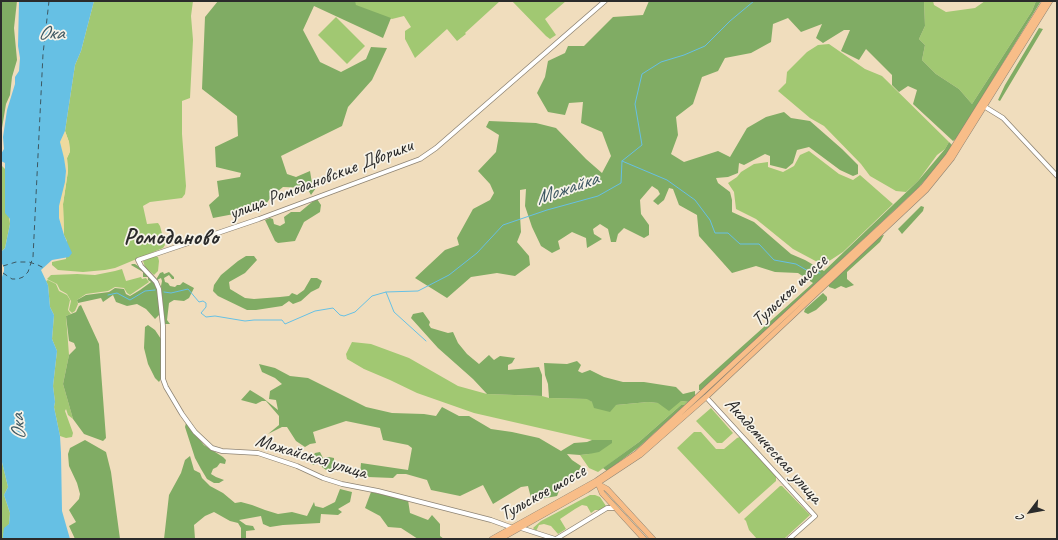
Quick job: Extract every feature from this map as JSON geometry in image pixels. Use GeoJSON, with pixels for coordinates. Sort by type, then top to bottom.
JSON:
{"type":"FeatureCollection","features":[{"type":"Feature","properties":{"kind":"main road","name":"Тульское шоссе"},"geometry":{"type":"LineString","coordinates":[[492,539],[608,477],[640,455],[706,397],[926,190],[952,158],[1045,1]]}},
{"type":"Feature","properties":{"kind":"main road","name":"Тульское шоссе"},"geometry":{"type":"LineString","coordinates":[[500,539],[588,490],[637,453],[923,187],[952,150],[1050,1]]}},
{"type":"Feature","properties":{"kind":"main road"},"geometry":{"type":"LineString","coordinates":[[607,489],[606,481],[608,477]]}},
{"type":"Feature","properties":{"kind":"main road"},"geometry":{"type":"LineString","coordinates":[[597,482],[607,489],[653,539]]}},
{"type":"Feature","properties":{"kind":"main road"},"geometry":{"type":"LineString","coordinates":[[597,482],[602,493],[644,539]]}},
{"type":"Feature","properties":{"kind":"main road"},"geometry":{"type":"LineString","coordinates":[[588,490],[595,489],[602,493]]}},
{"type":"Feature","properties":{"kind":"main road"},"geometry":{"type":"LineString","coordinates":[[610,502],[615,498]]}},
{"type":"Feature","properties":{"kind":"street","name":"улица Ромодановские Дворики"},"geometry":{"type":"LineString","coordinates":[[138,260],[259,219],[420,159],[436,148],[605,1]]}},
{"type":"Feature","properties":{"kind":"street"},"geometry":{"type":"LineString","coordinates":[[982,106],[1003,118],[1057,176]]}},
{"type":"Feature","properties":{"kind":"street","name":"Можайская улица"},"geometry":{"type":"LineString","coordinates":[[138,260],[159,287],[163,326],[164,379],[166,387],[195,432],[212,448],[222,451],[258,453],[297,466],[323,478],[342,484],[378,491],[502,523],[513,528]]}},
{"type":"Feature","properties":{"kind":"street","name":"Академическая улица"},"geometry":{"type":"LineString","coordinates":[[706,397],[815,516],[789,539]]}},
{"type":"Feature","properties":{"kind":"street"},"geometry":{"type":"LineString","coordinates":[[521,528],[556,539],[607,508],[615,508]]}},
{"type":"Feature","properties":{"kind":"street"},"geometry":{"type":"LineString","coordinates":[[530,522],[529,527],[532,531]]}},
{"type":"Feature","properties":{"kind":"street"},"geometry":{"type":"LineString","coordinates":[[502,523],[504,527],[503,533]]}},
{"type":"Feature","properties":{"kind":"green space"},"geometry":{"type":"Polygon","coordinates":[[[1,1],[17,1],[14,28],[17,60],[12,77],[10,95],[6,104],[1,134],[1,1]]]}},
{"type":"Feature","properties":{"kind":"green space"},"geometry":{"type":"Polygon","coordinates":[[[94,1],[193,1],[191,16],[193,40],[190,98],[182,101],[182,134],[186,186],[185,194],[182,198],[150,202],[143,206],[147,224],[158,223],[160,226],[165,245],[163,248],[115,268],[83,272],[58,270],[52,265],[52,262],[66,259],[67,241],[64,235],[63,204],[68,171],[67,158],[70,151],[69,142],[65,131],[75,65],[81,51],[94,1]]]}},
{"type":"Feature","properties":{"kind":"green space"},"geometry":{"type":"Polygon","coordinates":[[[218,1],[355,1],[356,5],[391,18],[383,38],[314,6],[303,30],[320,62],[341,72],[366,59],[371,47],[387,48],[372,80],[348,107],[342,126],[281,156],[287,174],[296,177],[310,171],[312,183],[318,185],[311,195],[307,188],[283,187],[271,197],[266,204],[259,207],[261,212],[255,210],[213,218],[209,205],[219,196],[217,181],[240,177],[241,173],[216,167],[215,147],[238,136],[237,116],[202,89],[205,17],[218,1]]]}},
{"type":"Feature","properties":{"kind":"green space"},"geometry":{"type":"Polygon","coordinates":[[[353,1],[500,1],[457,41],[447,29],[415,58],[405,39],[405,31],[411,27],[404,16],[392,19],[357,7],[353,1]]]}},
{"type":"Feature","properties":{"kind":"green space"},"geometry":{"type":"Polygon","coordinates":[[[512,1],[566,1],[545,19],[556,35],[550,39],[546,36],[512,1]]]}},
{"type":"Feature","properties":{"kind":"green space"},"geometry":{"type":"Polygon","coordinates":[[[649,1],[924,1],[925,26],[919,39],[925,45],[922,60],[936,74],[959,89],[972,104],[1032,11],[1036,1],[1041,1],[957,138],[953,141],[913,104],[917,90],[908,86],[899,92],[892,85],[892,75],[866,49],[859,60],[841,51],[850,30],[844,30],[823,43],[816,38],[822,24],[801,32],[788,18],[773,24],[771,42],[751,53],[725,58],[718,71],[702,77],[693,104],[676,117],[678,135],[671,154],[684,162],[718,151],[730,157],[747,128],[766,117],[784,112],[791,118],[810,121],[858,165],[858,174],[853,176],[840,170],[809,147],[797,150],[793,163],[786,169],[770,165],[770,156],[765,154],[744,165],[739,163],[738,173],[728,177],[716,178],[718,183],[730,192],[732,212],[754,222],[791,254],[824,271],[918,181],[945,149],[949,142],[953,146],[917,189],[702,390],[699,390],[699,385],[813,283],[798,273],[775,272],[756,266],[732,273],[699,236],[697,215],[679,205],[673,189],[669,188],[664,200],[658,205],[653,201],[660,194],[658,190],[652,186],[640,200],[641,214],[649,225],[649,235],[644,238],[624,228],[618,234],[616,242],[611,242],[608,229],[600,224],[593,229],[594,234],[602,239],[587,248],[586,238],[572,232],[558,241],[560,249],[552,253],[541,246],[532,227],[525,206],[526,189],[520,190],[521,232],[517,242],[529,256],[530,265],[515,276],[497,273],[471,277],[447,298],[415,278],[445,250],[459,245],[457,238],[473,209],[490,200],[494,193],[490,184],[478,171],[496,152],[499,135],[486,127],[489,121],[536,123],[556,128],[602,173],[611,156],[602,132],[581,123],[583,102],[569,103],[565,115],[548,112],[537,93],[545,77],[548,61],[565,53],[568,46],[584,46],[613,17],[643,15],[649,1]]]}},
{"type":"Feature","properties":{"kind":"green space"},"geometry":{"type":"Polygon","coordinates":[[[924,1],[933,1],[934,5],[946,12],[975,8],[985,1],[1036,1],[1032,11],[972,104],[959,89],[936,74],[922,60],[925,45],[919,39],[925,26],[924,1]]]}},
{"type":"Feature","properties":{"kind":"green space"},"geometry":{"type":"Polygon","coordinates":[[[336,17],[365,46],[347,64],[318,35],[336,17]]]}},
{"type":"Feature","properties":{"kind":"green space"},"geometry":{"type":"Polygon","coordinates":[[[1039,28],[1043,29],[1000,101],[998,100],[1005,85],[1039,28]]]}},
{"type":"Feature","properties":{"kind":"green space"},"geometry":{"type":"Polygon","coordinates":[[[829,44],[865,69],[882,76],[949,142],[945,149],[937,155],[918,181],[906,192],[896,191],[870,176],[861,164],[824,126],[810,118],[778,91],[786,83],[787,72],[807,52],[818,45],[829,44]]]}},
{"type":"Feature","properties":{"kind":"green space"},"geometry":{"type":"Polygon","coordinates":[[[809,151],[839,174],[853,180],[860,175],[893,204],[843,252],[823,265],[793,249],[756,219],[736,209],[734,192],[728,183],[737,177],[741,172],[754,164],[768,162],[768,167],[783,172],[794,166],[800,155],[809,151]]]}},
{"type":"Feature","properties":{"kind":"green space"},"geometry":{"type":"Polygon","coordinates":[[[1,165],[5,169],[5,185],[10,224],[5,248],[1,252],[1,165]]]}},
{"type":"Feature","properties":{"kind":"green space"},"geometry":{"type":"Polygon","coordinates":[[[317,199],[321,205],[320,212],[304,222],[295,241],[278,243],[275,241],[265,220],[270,218],[273,219],[274,224],[280,226],[285,223],[284,217],[291,212],[300,212],[317,199]]]}},
{"type":"Feature","properties":{"kind":"green space"},"geometry":{"type":"Polygon","coordinates":[[[921,206],[924,207],[923,211],[902,234],[898,229],[921,206]]]}},
{"type":"Feature","properties":{"kind":"green space"},"geometry":{"type":"Polygon","coordinates":[[[884,235],[880,242],[847,272],[847,279],[854,285],[846,288],[841,286],[835,289],[829,287],[828,284],[879,236],[884,235]]]}},
{"type":"Feature","properties":{"kind":"green space"},"geometry":{"type":"Polygon","coordinates":[[[155,256],[158,257],[159,261],[158,271],[154,275],[145,267],[143,261],[155,256]]]}},
{"type":"Feature","properties":{"kind":"green space"},"geometry":{"type":"Polygon","coordinates":[[[246,256],[254,256],[257,260],[245,273],[229,282],[230,289],[245,298],[254,299],[280,297],[289,296],[292,293],[297,295],[304,290],[311,278],[317,278],[322,281],[319,288],[311,292],[301,301],[293,304],[289,301],[282,306],[247,310],[218,296],[213,291],[214,285],[221,275],[246,256]]]}},
{"type":"Feature","properties":{"kind":"green space"},"geometry":{"type":"Polygon","coordinates":[[[135,264],[144,270],[156,287],[158,292],[160,314],[155,319],[146,309],[137,304],[127,306],[116,302],[113,295],[103,302],[101,298],[78,303],[77,300],[86,295],[109,292],[115,288],[124,289],[126,294],[130,296],[151,282],[148,280],[148,277],[143,277],[143,272],[131,265],[135,264]]]}},
{"type":"Feature","properties":{"kind":"green space"},"geometry":{"type":"Polygon","coordinates":[[[122,269],[126,281],[141,277],[142,279],[146,278],[149,282],[130,295],[124,288],[115,287],[108,291],[86,294],[77,300],[78,304],[75,311],[72,313],[69,310],[71,301],[67,294],[60,290],[57,284],[47,279],[51,275],[95,275],[122,269]]]}},
{"type":"Feature","properties":{"kind":"green space"},"geometry":{"type":"Polygon","coordinates":[[[163,272],[164,274],[169,272],[174,277],[174,279],[172,279],[169,275],[164,278],[165,282],[170,286],[175,287],[183,282],[194,288],[189,298],[184,301],[174,300],[169,303],[167,320],[170,324],[165,324],[161,286],[162,281],[161,278],[157,280],[160,273],[163,272]]]}},
{"type":"Feature","properties":{"kind":"green space"},"geometry":{"type":"Polygon","coordinates":[[[48,280],[56,284],[59,291],[67,295],[70,300],[68,310],[71,314],[66,316],[69,355],[63,384],[73,419],[68,415],[66,409],[65,411],[73,433],[72,437],[66,438],[60,436],[54,407],[55,402],[53,386],[57,351],[52,339],[54,315],[50,307],[48,285],[46,281],[48,280]]]}},
{"type":"Feature","properties":{"kind":"green space"},"geometry":{"type":"Polygon","coordinates":[[[823,293],[827,297],[827,300],[816,310],[808,314],[804,312],[805,309],[823,293]]]}},
{"type":"Feature","properties":{"kind":"green space"},"geometry":{"type":"Polygon","coordinates":[[[81,305],[99,344],[106,438],[103,441],[84,434],[73,419],[63,384],[69,355],[76,348],[74,343],[69,341],[66,316],[76,312],[81,305]]]}},
{"type":"Feature","properties":{"kind":"green space"},"geometry":{"type":"Polygon","coordinates":[[[423,312],[430,322],[429,325],[431,328],[448,333],[453,332],[458,343],[467,354],[479,364],[489,355],[494,360],[500,356],[515,358],[512,363],[508,365],[508,370],[539,367],[542,375],[542,396],[487,394],[473,379],[438,348],[411,318],[413,314],[423,312]]]}},
{"type":"Feature","properties":{"kind":"green space"},"geometry":{"type":"Polygon","coordinates":[[[148,325],[155,330],[161,339],[162,377],[159,382],[155,378],[148,364],[144,348],[145,327],[148,325]]]}},
{"type":"Feature","properties":{"kind":"green space"},"geometry":{"type":"Polygon","coordinates":[[[352,342],[371,344],[409,358],[458,386],[487,394],[588,399],[592,402],[616,405],[648,402],[689,402],[685,405],[681,405],[639,442],[598,472],[589,468],[580,455],[589,454],[612,440],[592,440],[474,413],[417,393],[364,369],[347,359],[346,354],[352,342]]]}},
{"type":"Feature","properties":{"kind":"green space"},"geometry":{"type":"Polygon","coordinates":[[[577,361],[581,365],[578,371],[582,373],[590,370],[604,377],[623,382],[644,382],[676,387],[683,394],[695,391],[695,396],[689,402],[681,401],[669,411],[658,403],[648,402],[616,405],[610,412],[594,408],[592,402],[587,399],[549,398],[544,363],[567,364],[577,361]]]}},
{"type":"Feature","properties":{"kind":"green space"},"geometry":{"type":"Polygon","coordinates":[[[259,364],[275,368],[290,376],[308,378],[366,407],[392,413],[436,416],[442,407],[459,416],[469,416],[491,429],[539,438],[561,451],[574,443],[592,440],[612,440],[612,443],[599,452],[580,455],[567,454],[572,460],[581,466],[578,472],[563,481],[557,496],[540,499],[531,498],[528,486],[521,487],[493,504],[483,485],[460,496],[431,490],[427,480],[406,474],[397,474],[393,478],[368,477],[360,474],[361,463],[408,470],[412,448],[408,445],[383,440],[380,428],[346,421],[313,432],[316,443],[305,447],[296,441],[287,427],[282,427],[268,434],[279,425],[279,416],[266,401],[256,404],[241,400],[250,390],[263,398],[278,410],[276,400],[269,399],[270,391],[282,384],[275,378],[262,372],[259,364]]]}},
{"type":"Feature","properties":{"kind":"green space"},"geometry":{"type":"Polygon","coordinates":[[[681,405],[685,405],[639,447],[607,471],[603,468],[639,442],[681,405]]]}},
{"type":"Feature","properties":{"kind":"green space"},"geometry":{"type":"Polygon","coordinates":[[[711,408],[733,433],[722,443],[717,443],[696,421],[711,408]]]}},
{"type":"Feature","properties":{"kind":"green space"},"geometry":{"type":"Polygon","coordinates":[[[186,423],[204,445],[226,460],[225,464],[220,463],[213,469],[211,474],[224,480],[219,483],[214,483],[207,479],[195,458],[185,427],[186,423]]]}},
{"type":"Feature","properties":{"kind":"green space"},"geometry":{"type":"Polygon","coordinates":[[[694,432],[701,432],[716,449],[724,449],[740,437],[776,476],[776,481],[739,514],[677,448],[694,432]]]}},
{"type":"Feature","properties":{"kind":"green space"},"geometry":{"type":"Polygon","coordinates":[[[85,440],[106,452],[111,472],[120,539],[75,539],[69,526],[76,522],[69,510],[79,499],[80,494],[77,483],[69,466],[68,454],[70,448],[85,440]]]}},
{"type":"Feature","properties":{"kind":"green space"},"geometry":{"type":"Polygon","coordinates":[[[320,452],[323,458],[334,458],[334,462],[338,462],[339,465],[326,470],[322,467],[320,462],[317,462],[314,465],[310,463],[310,460],[315,453],[320,452]]]}},
{"type":"Feature","properties":{"kind":"green space"},"geometry":{"type":"Polygon","coordinates":[[[190,456],[194,470],[200,473],[202,478],[210,486],[223,493],[235,503],[241,502],[278,514],[292,512],[307,516],[314,502],[315,506],[323,508],[335,502],[340,489],[352,492],[350,502],[338,509],[342,512],[338,515],[321,514],[320,523],[270,527],[263,524],[261,516],[239,520],[246,525],[253,526],[255,530],[246,531],[246,539],[241,539],[241,528],[238,523],[230,521],[214,512],[205,516],[194,525],[195,539],[164,539],[169,495],[181,473],[185,460],[190,456]]]}},
{"type":"Feature","properties":{"kind":"green space"},"geometry":{"type":"Polygon","coordinates":[[[1,458],[8,487],[4,495],[10,513],[9,524],[3,535],[3,539],[1,539],[1,458]]]}},
{"type":"Feature","properties":{"kind":"green space"},"geometry":{"type":"Polygon","coordinates":[[[780,486],[782,486],[810,515],[784,539],[757,539],[749,530],[744,519],[780,486]]]}},
{"type":"Feature","properties":{"kind":"green space"},"geometry":{"type":"Polygon","coordinates":[[[371,492],[408,500],[410,513],[428,520],[432,515],[440,524],[440,536],[444,539],[418,539],[401,528],[388,527],[380,516],[365,508],[371,492]]]}},
{"type":"Feature","properties":{"kind":"green space"},"geometry":{"type":"Polygon","coordinates":[[[590,495],[600,497],[606,506],[601,510],[595,510],[591,513],[587,506],[582,505],[575,509],[560,519],[566,529],[558,534],[551,526],[544,524],[539,525],[536,531],[533,528],[541,521],[590,495]]]}},
{"type":"Feature","properties":{"kind":"sand"},"geometry":{"type":"Polygon","coordinates":[[[65,131],[69,142],[70,152],[67,158],[68,171],[63,204],[64,235],[59,218],[59,189],[65,182],[66,171],[60,142],[65,131]]]}},
{"type":"Feature","properties":{"kind":"water","name":"Ока"},"geometry":{"type":"Polygon","coordinates":[[[19,1],[94,1],[81,51],[75,65],[65,131],[60,142],[66,171],[59,206],[59,218],[64,235],[72,253],[69,257],[52,260],[41,270],[48,285],[50,307],[54,315],[52,339],[57,351],[53,386],[55,402],[54,407],[60,436],[62,511],[70,539],[3,539],[4,528],[9,524],[10,513],[4,495],[8,487],[1,458],[1,280],[4,267],[1,262],[1,252],[5,248],[10,219],[5,213],[5,163],[1,161],[1,154],[4,149],[3,137],[7,110],[15,84],[15,77],[19,71],[19,1]]]}},
{"type":"Feature","properties":{"kind":"waterway","name":"Можайка"},"geometry":{"type":"LineString","coordinates":[[386,292],[418,291],[449,275],[477,253],[503,225],[547,210],[598,196],[621,183],[622,161],[642,145],[635,104],[642,74],[661,62],[684,55],[705,46],[730,21],[754,1]]}},
{"type":"Feature","properties":{"kind":"waterway"},"geometry":{"type":"LineString","coordinates":[[622,161],[667,180],[695,200],[710,220],[715,233],[728,233],[740,244],[759,244],[774,260],[796,264],[808,271],[820,273]]}},
{"type":"Feature","properties":{"kind":"waterway"},"geometry":{"type":"LineString","coordinates":[[164,292],[171,293],[188,289],[199,302],[203,301],[206,303],[206,307],[201,313],[206,317],[215,316],[245,321],[282,320],[285,324],[315,311],[333,308],[340,315],[344,316],[355,312],[372,296],[386,292],[394,312],[426,341]]}},
{"type":"Feature","properties":{"kind":"waterway"},"geometry":{"type":"LineString","coordinates":[[108,295],[117,293],[130,300],[145,291],[155,290]]}},
{"type":"Feature","properties":{"kind":"ferry route"},"geometry":{"type":"LineString","coordinates":[[3,273],[12,279],[23,277],[28,272],[33,257],[43,54],[49,1]]}},
{"type":"Feature","properties":{"kind":"ferry route"},"geometry":{"type":"LineString","coordinates":[[3,266],[16,262],[29,262],[44,268]]}},
{"type":"Feature","properties":{"kind":"district","name":"Ромоданово"},"geometry":{"type":"Point","coordinates":[171,238]}}]}
